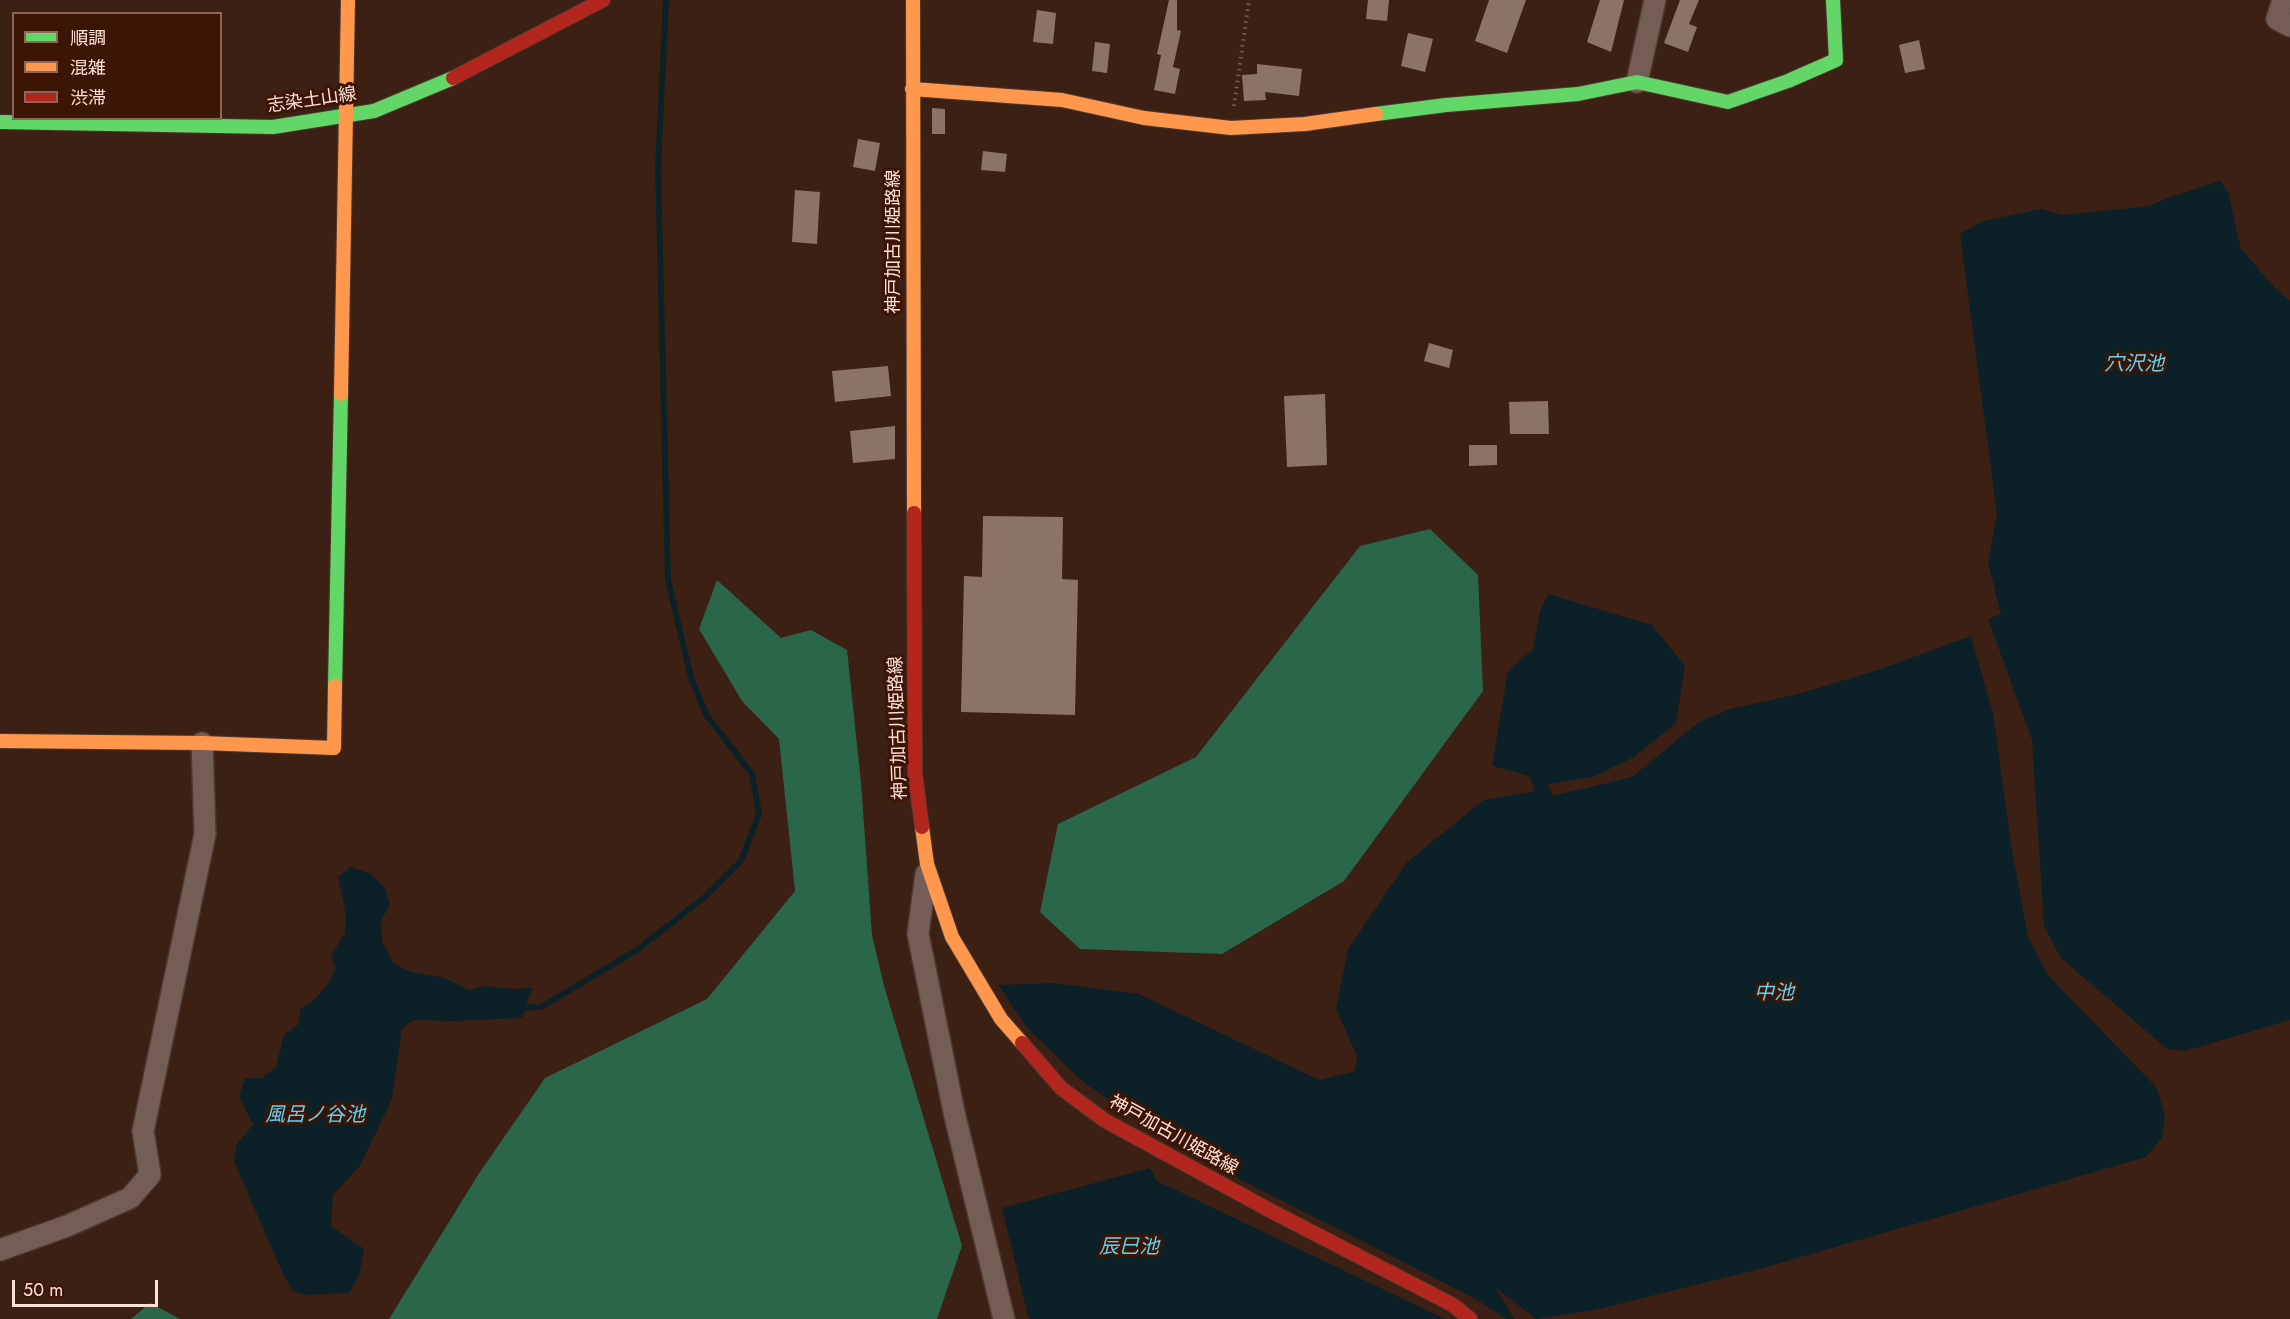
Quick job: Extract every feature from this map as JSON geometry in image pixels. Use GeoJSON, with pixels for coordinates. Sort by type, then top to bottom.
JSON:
{"type":"FeatureCollection","features":[{"type":"Feature","properties":{"kind":"main road"},"geometry":{"type":"LineString","coordinates":[[0,741],[202,743],[334,748],[348,0]]}},
{"type":"Feature","properties":{"kind":"main road","name":"志染土山線"},"geometry":{"type":"LineString","coordinates":[[0,122],[273,127],[374,111],[458,75],[603,0]]}},
{"type":"Feature","properties":{"kind":"main road","name":"神戸加古川姫路線"},"geometry":{"type":"LineString","coordinates":[[913,0],[915,773],[927,864],[952,937],[1001,1019],[1061,1088],[1104,1120],[1273,1212],[1453,1305],[1470,1319]]}},
{"type":"Feature","properties":{"kind":"main road"},"geometry":{"type":"LineString","coordinates":[[912,89],[1062,100],[1143,118],[1231,128],[1305,124],[1446,105],[1578,94],[1636,82],[1728,102],[1836,60],[1833,0]]}},
{"type":"Feature","properties":{"kind":"street"},"geometry":{"type":"LineString","coordinates":[[1636,82],[1654,0]]}},
{"type":"Feature","properties":{"kind":"street"},"geometry":{"type":"LineString","coordinates":[[2283,0],[2277,19],[2290,26]]}},
{"type":"Feature","properties":{"kind":"street"},"geometry":{"type":"LineString","coordinates":[[0,1250],[67,1226],[130,1198],[150,1175],[143,1131],[205,834],[202,743]]}},
{"type":"Feature","properties":{"kind":"street"},"geometry":{"type":"LineString","coordinates":[[927,864],[918,934],[954,1112],[1004,1319]]}},
{"type":"Feature","properties":{"kind":"path"},"geometry":{"type":"LineString","coordinates":[[1231,128],[1249,0]]}},
{"type":"Feature","properties":{"kind":"green space"},"geometry":{"type":"Polygon","coordinates":[[[1430,529],[1478,575],[1483,691],[1344,881],[1222,954],[1080,949],[1040,912],[1058,824],[1196,757],[1360,546],[1430,529]]]}},
{"type":"Feature","properties":{"kind":"green space"},"geometry":{"type":"Polygon","coordinates":[[[717,580],[781,638],[811,630],[847,650],[861,783],[872,935],[884,986],[962,1246],[937,1319],[389,1319],[478,1175],[545,1078],[707,999],[795,891],[779,739],[742,701],[699,629],[717,580]]]}},
{"type":"Feature","properties":{"kind":"green space"},"geometry":{"type":"Polygon","coordinates":[[[150,1303],[180,1319],[131,1319],[150,1303]]]}},
{"type":"Feature","properties":{"kind":"water","name":"穴沢池"},"geometry":{"type":"Polygon","coordinates":[[[2220,181],[2228,192],[2241,249],[2275,288],[2290,301],[2290,1020],[2185,1051],[2167,1049],[2061,958],[2044,926],[2032,740],[1988,619],[2001,614],[1988,563],[1997,514],[1960,234],[1983,221],[2041,209],[2063,215],[2149,206],[2220,181]]]}},
{"type":"Feature","properties":{"kind":"water","name":"中池"},"geometry":{"type":"Polygon","coordinates":[[[1548,594],[1652,625],[1685,666],[1676,723],[1634,757],[1593,777],[1548,784],[1553,796],[1632,777],[1699,722],[1730,709],[1798,694],[1878,670],[1971,636],[1993,713],[2011,844],[2028,937],[2048,975],[2157,1088],[2165,1117],[2162,1137],[2146,1157],[1756,1270],[1594,1310],[1536,1319],[1495,1287],[1514,1319],[1506,1319],[1476,1299],[1172,1145],[1082,1081],[1028,1029],[998,985],[1055,983],[1139,994],[1319,1080],[1355,1071],[1357,1056],[1336,1009],[1348,949],[1407,862],[1484,800],[1535,791],[1529,776],[1492,766],[1508,671],[1533,649],[1540,611],[1548,594]]]}},
{"type":"Feature","properties":{"kind":"water","name":"風呂ノ谷池"},"geometry":{"type":"Polygon","coordinates":[[[351,867],[371,874],[385,888],[390,905],[381,920],[382,941],[393,963],[411,972],[445,978],[469,990],[485,986],[513,989],[532,988],[522,1018],[413,1020],[402,1029],[392,1099],[360,1166],[333,1195],[331,1226],[364,1249],[359,1276],[349,1293],[306,1295],[293,1291],[282,1272],[234,1161],[236,1145],[253,1125],[239,1096],[245,1078],[262,1078],[276,1067],[284,1035],[299,1024],[300,1009],[315,999],[329,983],[336,967],[331,956],[345,933],[346,914],[338,877],[351,867]]]}},
{"type":"Feature","properties":{"kind":"water","name":"辰巳池"},"geometry":{"type":"Polygon","coordinates":[[[1150,1168],[1157,1181],[1445,1319],[1031,1319],[1028,1316],[1002,1208],[1150,1168]]]}},
{"type":"Feature","properties":{"kind":"building"},"geometry":{"type":"Polygon","coordinates":[[[1169,0],[1177,0],[1177,30],[1181,31],[1173,67],[1180,69],[1175,94],[1154,90],[1161,55],[1157,54],[1169,0]]]}},
{"type":"Feature","properties":{"kind":"building"},"geometry":{"type":"Polygon","coordinates":[[[1368,0],[1389,0],[1387,21],[1366,19],[1368,0]]]}},
{"type":"Feature","properties":{"kind":"building"},"geometry":{"type":"Polygon","coordinates":[[[1489,0],[1526,0],[1507,53],[1475,41],[1489,0]]]}},
{"type":"Feature","properties":{"kind":"building"},"geometry":{"type":"Polygon","coordinates":[[[1600,0],[1624,0],[1611,52],[1587,42],[1600,0]]]}},
{"type":"Feature","properties":{"kind":"building"},"geometry":{"type":"Polygon","coordinates":[[[1680,0],[1699,0],[1689,24],[1697,27],[1688,52],[1664,43],[1680,0]]]}},
{"type":"Feature","properties":{"kind":"building"},"geometry":{"type":"Polygon","coordinates":[[[1037,10],[1056,13],[1053,44],[1033,42],[1037,10]]]}},
{"type":"Feature","properties":{"kind":"building"},"geometry":{"type":"Polygon","coordinates":[[[1408,33],[1433,39],[1425,72],[1401,66],[1408,33]]]}},
{"type":"Feature","properties":{"kind":"building"},"geometry":{"type":"Polygon","coordinates":[[[1919,40],[1925,69],[1905,73],[1899,45],[1919,40]]]}},
{"type":"Feature","properties":{"kind":"building"},"geometry":{"type":"Polygon","coordinates":[[[1095,42],[1110,44],[1107,73],[1092,71],[1095,42]]]}},
{"type":"Feature","properties":{"kind":"building"},"geometry":{"type":"Polygon","coordinates":[[[1257,64],[1302,69],[1299,96],[1265,92],[1266,100],[1244,101],[1242,75],[1257,74],[1257,64]]]}},
{"type":"Feature","properties":{"kind":"building"},"geometry":{"type":"Polygon","coordinates":[[[932,108],[945,109],[945,134],[932,134],[932,108]]]}},
{"type":"Feature","properties":{"kind":"building"},"geometry":{"type":"Polygon","coordinates":[[[858,139],[880,143],[875,171],[853,167],[858,139]]]}},
{"type":"Feature","properties":{"kind":"building"},"geometry":{"type":"Polygon","coordinates":[[[983,151],[1007,154],[1005,172],[981,170],[983,151]]]}},
{"type":"Feature","properties":{"kind":"building"},"geometry":{"type":"Polygon","coordinates":[[[795,190],[820,192],[817,244],[792,242],[795,190]]]}},
{"type":"Feature","properties":{"kind":"building"},"geometry":{"type":"Polygon","coordinates":[[[1429,343],[1453,350],[1449,368],[1424,361],[1429,343]]]}},
{"type":"Feature","properties":{"kind":"building"},"geometry":{"type":"Polygon","coordinates":[[[888,366],[891,396],[835,402],[832,371],[888,366]]]}},
{"type":"Feature","properties":{"kind":"building"},"geometry":{"type":"Polygon","coordinates":[[[1325,394],[1327,465],[1287,467],[1284,396],[1325,394]]]}},
{"type":"Feature","properties":{"kind":"building"},"geometry":{"type":"Polygon","coordinates":[[[1548,401],[1549,434],[1510,434],[1509,402],[1548,401]]]}},
{"type":"Feature","properties":{"kind":"building"},"geometry":{"type":"Polygon","coordinates":[[[895,426],[895,459],[853,463],[850,431],[895,426]]]}},
{"type":"Feature","properties":{"kind":"building"},"geometry":{"type":"Polygon","coordinates":[[[1469,445],[1497,445],[1497,465],[1469,466],[1469,445]]]}},
{"type":"Feature","properties":{"kind":"building"},"geometry":{"type":"Polygon","coordinates":[[[983,516],[1063,517],[1062,579],[1078,580],[1075,715],[961,712],[964,576],[982,577],[983,516]]]}},
{"type":"Feature","properties":{"kind":"waterway"},"geometry":{"type":"LineString","coordinates":[[519,1008],[541,1007],[637,950],[706,896],[741,861],[759,814],[752,774],[707,716],[691,678],[668,580],[658,168],[666,0]]}},
{"type":"Feature","properties":{"kind":"traffic: fast"},"geometry":{"type":"LineString","coordinates":[[1376,114],[1446,105],[1578,94],[1637,82],[1728,102],[1788,81],[1836,60],[1833,0]]}},
{"type":"Feature","properties":{"kind":"traffic: fast"},"geometry":{"type":"LineString","coordinates":[[0,122],[273,127],[374,111],[453,78]]}},
{"type":"Feature","properties":{"kind":"traffic: fast"},"geometry":{"type":"LineString","coordinates":[[335,686],[341,394]]}},
{"type":"Feature","properties":{"kind":"traffic: slow"},"geometry":{"type":"LineString","coordinates":[[341,394],[348,0]]}},
{"type":"Feature","properties":{"kind":"traffic: slow"},"geometry":{"type":"LineString","coordinates":[[913,0],[914,513]]}},
{"type":"Feature","properties":{"kind":"traffic: slow"},"geometry":{"type":"LineString","coordinates":[[912,89],[1062,100],[1144,118],[1231,128],[1305,124],[1376,114]]}},
{"type":"Feature","properties":{"kind":"traffic: slow"},"geometry":{"type":"LineString","coordinates":[[0,741],[202,743],[334,748],[335,686]]}},
{"type":"Feature","properties":{"kind":"traffic: slow"},"geometry":{"type":"LineString","coordinates":[[922,827],[927,864],[952,937],[1001,1019],[1022,1043]]}},
{"type":"Feature","properties":{"kind":"traffic: jam"},"geometry":{"type":"LineString","coordinates":[[453,78],[603,0]]}},
{"type":"Feature","properties":{"kind":"traffic: jam"},"geometry":{"type":"LineString","coordinates":[[914,513],[915,773],[922,827]]}},
{"type":"Feature","properties":{"kind":"traffic: jam"},"geometry":{"type":"LineString","coordinates":[[1022,1043],[1061,1088],[1104,1120],[1273,1212],[1453,1305],[1470,1319]]}}]}
